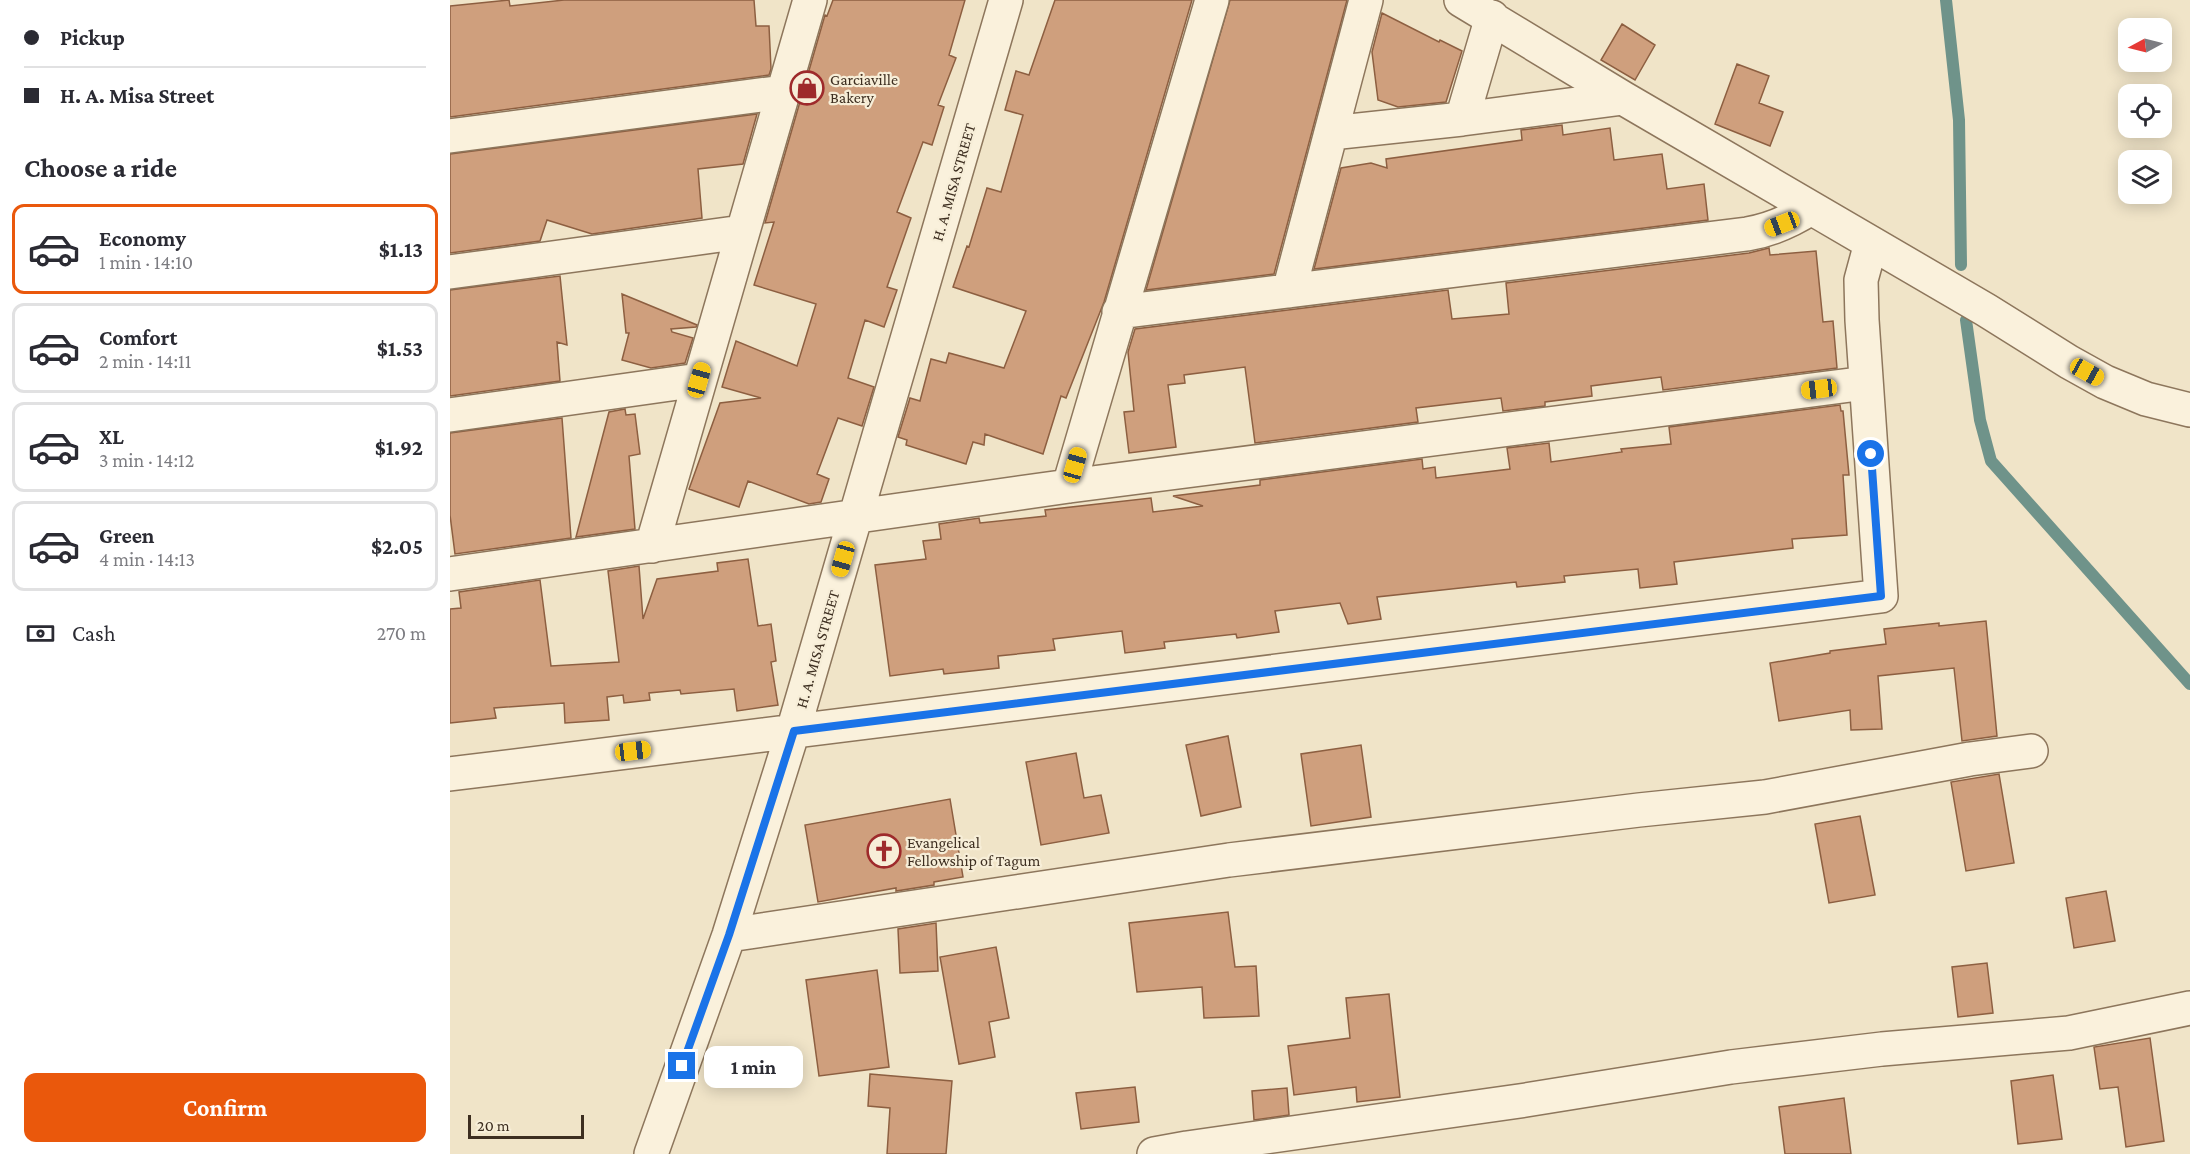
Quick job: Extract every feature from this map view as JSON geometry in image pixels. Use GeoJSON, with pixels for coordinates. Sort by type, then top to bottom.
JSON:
{"type":"FeatureCollection","features":[{"type":"Feature","properties":{"kind":"street"},"geometry":{"type":"LineString","coordinates":[[652,546],[810,0]]}},
{"type":"Feature","properties":{"kind":"street","name":"H. A. MISA STREET"},"geometry":{"type":"LineString","coordinates":[[651,1154],[729,935],[794,731],[1006,0]]}},
{"type":"Feature","properties":{"kind":"street"},"geometry":{"type":"LineString","coordinates":[[1069,486],[1212,0]]}},
{"type":"Feature","properties":{"kind":"street"},"geometry":{"type":"LineString","coordinates":[[1290,291],[1366,0]]}},
{"type":"Feature","properties":{"kind":"street"},"geometry":{"type":"LineString","coordinates":[[1461,0],[2105,382],[2146,399],[2190,410]]}},
{"type":"Feature","properties":{"kind":"street"},"geometry":{"type":"LineString","coordinates":[[1462,119],[1492,17]]}},
{"type":"Feature","properties":{"kind":"street"},"geometry":{"type":"LineString","coordinates":[[450,136],[783,92]]}},
{"type":"Feature","properties":{"kind":"street"},"geometry":{"type":"LineString","coordinates":[[1331,133],[1623,98]]}},
{"type":"Feature","properties":{"kind":"street"},"geometry":{"type":"LineString","coordinates":[[1119,312],[1747,234],[1782,224],[1811,208]]}},
{"type":"Feature","properties":{"kind":"street"},"geometry":{"type":"LineString","coordinates":[[450,272],[742,232]]}},
{"type":"Feature","properties":{"kind":"street"},"geometry":{"type":"LineString","coordinates":[[450,774],[1881,596],[1862,320],[1862,280],[1871,243]]}},
{"type":"Feature","properties":{"kind":"street"},"geometry":{"type":"LineString","coordinates":[[450,415],[699,380]]}},
{"type":"Feature","properties":{"kind":"street"},"geometry":{"type":"LineString","coordinates":[[450,574],[1069,486],[1866,383]]}},
{"type":"Feature","properties":{"kind":"street"},"geometry":{"type":"LineString","coordinates":[[729,935],[1229,860],[1627,811],[1765,797],[1971,759],[2031,751]]}},
{"type":"Feature","properties":{"kind":"street"},"geometry":{"type":"LineString","coordinates":[[1154,1154],[1526,1100],[1731,1067],[1882,1049],[2069,1033],[2190,1008]]}},
{"type":"Feature","properties":{"kind":"building"},"geometry":{"type":"Polygon","coordinates":[[[509,0],[510,6],[564,0],[754,0],[756,26],[769,26],[771,69],[769,75],[450,117],[450,6],[509,0]]]}},
{"type":"Feature","properties":{"kind":"building"},"geometry":{"type":"Polygon","coordinates":[[[833,0],[965,0],[949,55],[956,58],[938,105],[944,107],[932,145],[923,142],[897,212],[911,218],[887,287],[897,290],[884,327],[865,320],[848,378],[874,387],[862,426],[838,418],[817,474],[829,479],[821,502],[809,504],[748,481],[739,507],[689,489],[720,403],[761,398],[722,387],[736,341],[797,366],[816,304],[754,285],[774,222],[765,223],[825,15],[827,16],[833,0]]]}},
{"type":"Feature","properties":{"kind":"building"},"geometry":{"type":"Polygon","coordinates":[[[1055,0],[1192,0],[1104,302],[1066,398],[1061,396],[1043,454],[985,434],[984,445],[973,442],[966,464],[906,445],[907,440],[898,437],[910,398],[920,401],[931,359],[946,363],[949,353],[1004,368],[1026,311],[953,287],[967,246],[969,247],[987,188],[1001,192],[1023,115],[1005,110],[1016,71],[1029,75],[1055,0]]]}},
{"type":"Feature","properties":{"kind":"building"},"geometry":{"type":"Polygon","coordinates":[[[1230,0],[1347,0],[1274,274],[1146,290],[1230,0]]]}},
{"type":"Feature","properties":{"kind":"building"},"geometry":{"type":"Polygon","coordinates":[[[1382,13],[1462,51],[1446,102],[1398,107],[1378,100],[1372,52],[1382,13]]]}},
{"type":"Feature","properties":{"kind":"building"},"geometry":{"type":"Polygon","coordinates":[[[1622,24],[1655,45],[1635,80],[1601,60],[1622,24]]]}},
{"type":"Feature","properties":{"kind":"building"},"geometry":{"type":"Polygon","coordinates":[[[1737,64],[1769,76],[1759,103],[1783,112],[1770,146],[1715,124],[1737,64]]]}},
{"type":"Feature","properties":{"kind":"building"},"geometry":{"type":"Polygon","coordinates":[[[757,114],[743,164],[698,169],[702,218],[592,234],[547,220],[540,241],[450,253],[450,154],[757,114]]]}},
{"type":"Feature","properties":{"kind":"building"},"geometry":{"type":"Polygon","coordinates":[[[1562,125],[1563,135],[1610,128],[1614,160],[1662,154],[1667,189],[1704,184],[1708,220],[1314,269],[1341,168],[1371,163],[1387,168],[1386,159],[1522,140],[1521,130],[1562,125]]]}},
{"type":"Feature","properties":{"kind":"building"},"geometry":{"type":"Polygon","coordinates":[[[1769,248],[1770,255],[1816,251],[1823,322],[1833,321],[1837,368],[1663,390],[1661,377],[1591,386],[1592,396],[1545,402],[1545,406],[1503,411],[1501,398],[1416,408],[1418,422],[1255,443],[1245,367],[1184,375],[1185,383],[1168,385],[1176,447],[1129,453],[1124,412],[1134,411],[1128,352],[1135,329],[1448,290],[1452,319],[1509,314],[1506,283],[1749,253],[1769,248]]]}},
{"type":"Feature","properties":{"kind":"building"},"geometry":{"type":"Polygon","coordinates":[[[560,276],[567,345],[557,342],[560,381],[450,396],[450,290],[560,276]]]}},
{"type":"Feature","properties":{"kind":"building"},"geometry":{"type":"Polygon","coordinates":[[[622,294],[697,325],[696,327],[671,329],[672,332],[693,338],[685,363],[651,368],[622,360],[629,333],[626,333],[622,294]]]}},
{"type":"Feature","properties":{"kind":"building"},"geometry":{"type":"Polygon","coordinates":[[[1840,405],[1843,411],[1849,475],[1843,475],[1847,535],[1792,539],[1793,548],[1674,562],[1677,584],[1640,588],[1638,569],[1564,576],[1565,582],[1517,587],[1516,582],[1377,597],[1381,619],[1348,624],[1340,603],[1275,611],[1279,632],[1237,638],[1236,634],[1164,642],[1165,648],[1125,653],[1122,631],[1053,639],[1055,650],[998,656],[999,668],[944,674],[943,669],[890,676],[875,565],[926,559],[923,541],[941,539],[939,524],[979,518],[980,523],[1046,516],[1045,510],[1151,498],[1153,512],[1203,506],[1173,496],[1260,485],[1260,480],[1422,459],[1423,469],[1435,467],[1436,478],[1510,469],[1507,448],[1549,443],[1551,462],[1622,452],[1621,449],[1671,444],[1669,427],[1840,405]]]}},
{"type":"Feature","properties":{"kind":"building"},"geometry":{"type":"Polygon","coordinates":[[[625,409],[626,415],[635,414],[640,454],[629,456],[635,529],[576,537],[609,412],[625,409]]]}},
{"type":"Feature","properties":{"kind":"building"},"geometry":{"type":"Polygon","coordinates":[[[562,418],[571,538],[455,554],[450,515],[450,433],[562,418]]]}},
{"type":"Feature","properties":{"kind":"building"},"geometry":{"type":"Polygon","coordinates":[[[748,559],[758,626],[771,624],[776,661],[771,662],[778,705],[737,711],[734,689],[681,694],[680,690],[649,693],[650,700],[624,703],[623,695],[607,697],[609,720],[565,723],[564,703],[494,708],[496,718],[450,723],[450,609],[461,608],[459,592],[540,580],[551,666],[619,662],[608,571],[639,566],[643,619],[657,579],[718,571],[717,563],[748,559]]]}},
{"type":"Feature","properties":{"kind":"building"},"geometry":{"type":"Polygon","coordinates":[[[1986,621],[1997,736],[1962,741],[1954,668],[1878,676],[1882,729],[1851,730],[1850,710],[1779,721],[1770,663],[1830,653],[1830,651],[1886,644],[1884,629],[1986,621]]]}},
{"type":"Feature","properties":{"kind":"building"},"geometry":{"type":"Polygon","coordinates":[[[1228,736],[1241,807],[1201,816],[1186,745],[1228,736]]]}},
{"type":"Feature","properties":{"kind":"building"},"geometry":{"type":"Polygon","coordinates":[[[1361,745],[1371,817],[1311,826],[1301,754],[1361,745]]]}},
{"type":"Feature","properties":{"kind":"building"},"geometry":{"type":"Polygon","coordinates":[[[1076,753],[1084,798],[1101,795],[1109,833],[1041,845],[1026,762],[1076,753]]]}},
{"type":"Feature","properties":{"kind":"building"},"geometry":{"type":"Polygon","coordinates":[[[1999,774],[2014,863],[1966,871],[1951,782],[1999,774]]]}},
{"type":"Feature","properties":{"kind":"building","name":"Evangelical Fellowship of Tagum"},"geometry":{"type":"Polygon","coordinates":[[[950,799],[963,877],[934,882],[934,885],[896,891],[896,888],[818,902],[805,825],[950,799]]]}},
{"type":"Feature","properties":{"kind":"building"},"geometry":{"type":"Polygon","coordinates":[[[1860,816],[1875,895],[1829,903],[1815,824],[1860,816]]]}},
{"type":"Feature","properties":{"kind":"building"},"geometry":{"type":"Polygon","coordinates":[[[2106,891],[2115,941],[2074,948],[2066,898],[2106,891]]]}},
{"type":"Feature","properties":{"kind":"building"},"geometry":{"type":"Polygon","coordinates":[[[1228,912],[1235,967],[1256,966],[1259,1016],[1204,1018],[1202,987],[1137,992],[1129,923],[1228,912]]]}},
{"type":"Feature","properties":{"kind":"building"},"geometry":{"type":"Polygon","coordinates":[[[936,923],[938,971],[900,973],[898,929],[936,923]]]}},
{"type":"Feature","properties":{"kind":"building"},"geometry":{"type":"Polygon","coordinates":[[[996,947],[1009,1018],[989,1022],[995,1057],[959,1064],[940,957],[996,947]]]}},
{"type":"Feature","properties":{"kind":"building"},"geometry":{"type":"Polygon","coordinates":[[[1987,963],[1993,1013],[1958,1017],[1952,967],[1987,963]]]}},
{"type":"Feature","properties":{"kind":"building"},"geometry":{"type":"Polygon","coordinates":[[[877,970],[889,1067],[819,1076],[806,980],[877,970]]]}},
{"type":"Feature","properties":{"kind":"building"},"geometry":{"type":"Polygon","coordinates":[[[1389,994],[1400,1097],[1357,1102],[1356,1087],[1294,1095],[1288,1046],[1350,1038],[1346,998],[1389,994]]]}},
{"type":"Feature","properties":{"kind":"building"},"geometry":{"type":"Polygon","coordinates":[[[2150,1038],[2164,1141],[2126,1147],[2118,1087],[2100,1089],[2094,1047],[2150,1038]]]}},
{"type":"Feature","properties":{"kind":"building"},"geometry":{"type":"Polygon","coordinates":[[[870,1074],[952,1081],[946,1154],[887,1154],[890,1108],[868,1106],[870,1074]]]}},
{"type":"Feature","properties":{"kind":"building"},"geometry":{"type":"Polygon","coordinates":[[[2053,1075],[2062,1139],[2018,1144],[2011,1081],[2053,1075]]]}},
{"type":"Feature","properties":{"kind":"building"},"geometry":{"type":"Polygon","coordinates":[[[1135,1087],[1139,1122],[1081,1129],[1076,1093],[1135,1087]]]}},
{"type":"Feature","properties":{"kind":"building"},"geometry":{"type":"Polygon","coordinates":[[[1287,1088],[1289,1115],[1254,1120],[1252,1091],[1287,1088]]]}},
{"type":"Feature","properties":{"kind":"building"},"geometry":{"type":"Polygon","coordinates":[[[1844,1098],[1851,1154],[1785,1154],[1779,1107],[1844,1098]]]}},
{"type":"Feature","properties":{"kind":"waterway"},"geometry":{"type":"LineString","coordinates":[[1946,0],[1959,120],[1961,265]]}},
{"type":"Feature","properties":{"kind":"waterway"},"geometry":{"type":"LineString","coordinates":[[1966,320],[1980,420],[1991,461],[2190,684]]}},
{"type":"Feature","properties":{"kind":"place","name":"Garciaville Bakery"},"geometry":{"type":"Point","coordinates":[807,88]}},
{"type":"Feature","properties":{"kind":"place","name":"Evangelical Fellowship of Tagum"},"geometry":{"type":"Point","coordinates":[884,851]}},
{"type":"Feature","properties":{"kind":"route"},"geometry":{"type":"LineString","coordinates":[[682,1066],[729,935],[794,731],[1881,596],[1871,454]]}}]}
